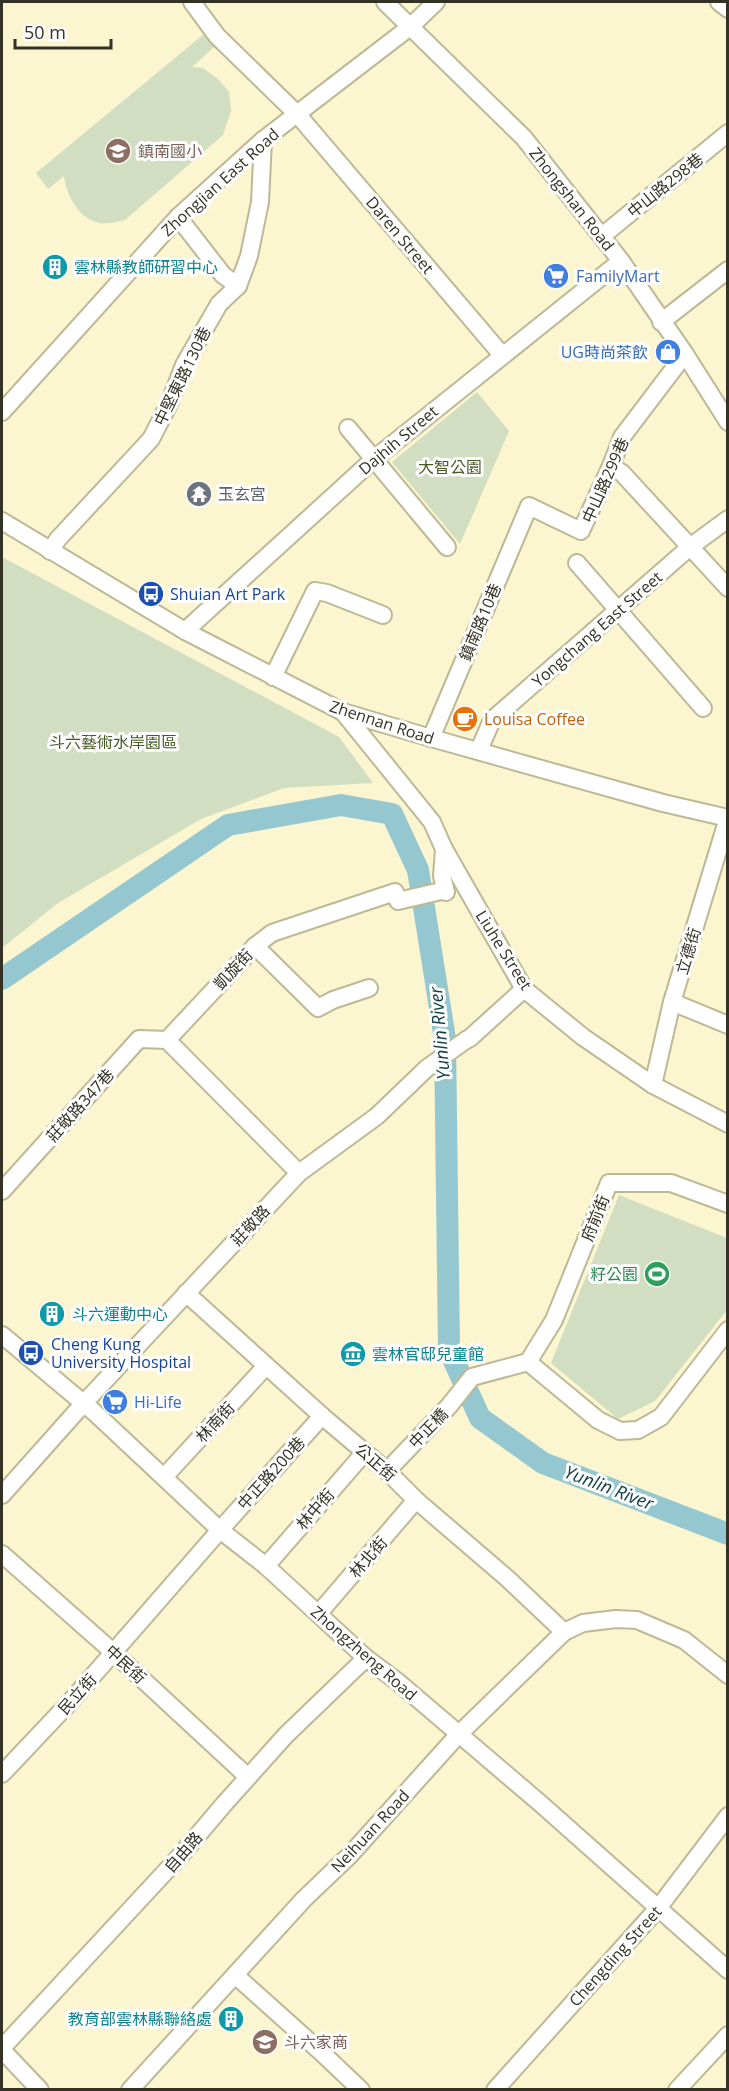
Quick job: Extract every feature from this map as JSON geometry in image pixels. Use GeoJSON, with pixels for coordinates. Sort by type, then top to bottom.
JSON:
{"type":"FeatureCollection","features":[{"type":"Feature","properties":{"kind":"street","name":"Daren Street"},"geometry":{"type":"LineString","coordinates":[[192,2],[217,36],[298,115],[502,355]]}},
{"type":"Feature","properties":{"kind":"street","name":"Zhongshan Road"},"geometry":{"type":"LineString","coordinates":[[385,2],[524,138],[621,261],[661,322],[722,399],[728,422]]}},
{"type":"Feature","properties":{"kind":"street","name":"Zhongjian East Road"},"geometry":{"type":"LineString","coordinates":[[2,412],[177,218],[263,140],[410,27],[436,2]]}},
{"type":"Feature","properties":{"kind":"street"},"geometry":{"type":"LineString","coordinates":[[719,2],[728,9]]}},
{"type":"Feature","properties":{"kind":"street","name":"中山路298巷"},"geometry":{"type":"LineString","coordinates":[[602,236],[728,134]]}},
{"type":"Feature","properties":{"kind":"street","name":"中堅東路130巷"},"geometry":{"type":"LineString","coordinates":[[50,551],[58,539],[151,439],[190,355],[219,304],[238,286],[249,256],[260,202],[263,140]]}},
{"type":"Feature","properties":{"kind":"street"},"geometry":{"type":"LineString","coordinates":[[177,218],[223,275],[238,286]]}},
{"type":"Feature","properties":{"kind":"street","name":"Dajhih Street"},"geometry":{"type":"LineString","coordinates":[[185,632],[374,459],[621,261]]}},
{"type":"Feature","properties":{"kind":"street"},"geometry":{"type":"LineString","coordinates":[[661,322],[728,270]]}},
{"type":"Feature","properties":{"kind":"street","name":"中山路299巷"},"geometry":{"type":"LineString","coordinates":[[530,506],[581,531],[622,437],[685,354]]}},
{"type":"Feature","properties":{"kind":"street"},"geometry":{"type":"LineString","coordinates":[[348,428],[447,547]]}},
{"type":"Feature","properties":{"kind":"street"},"geometry":{"type":"LineString","coordinates":[[611,466],[622,473],[728,588]]}},
{"type":"Feature","properties":{"kind":"street","name":"鎮南路10巷"},"geometry":{"type":"LineString","coordinates":[[431,738],[530,506]]}},
{"type":"Feature","properties":{"kind":"street","name":"Yongchang East Street"},"geometry":{"type":"LineString","coordinates":[[479,750],[492,720],[690,547],[728,519]]}},
{"type":"Feature","properties":{"kind":"street","name":"Zhennan Road"},"geometry":{"type":"LineString","coordinates":[[2,522],[185,632],[343,712],[663,802],[728,818]]}},
{"type":"Feature","properties":{"kind":"street"},"geometry":{"type":"LineString","coordinates":[[577,563],[703,708]]}},
{"type":"Feature","properties":{"kind":"street"},"geometry":{"type":"LineString","coordinates":[[273,677],[315,591],[327,593],[383,615]]}},
{"type":"Feature","properties":{"kind":"street","name":"Liuhe Street"},"geometry":{"type":"LineString","coordinates":[[343,712],[432,822],[444,849],[524,988],[583,1037],[653,1085],[728,1124]]}},
{"type":"Feature","properties":{"kind":"street","name":"立德街"},"geometry":{"type":"LineString","coordinates":[[653,1085],[672,1002],[728,818]]}},
{"type":"Feature","properties":{"kind":"street","name":"凱旋街"},"geometry":{"type":"LineString","coordinates":[[167,1040],[255,945],[272,933],[395,892],[398,901],[441,891],[446,892],[442,876],[444,849]]}},
{"type":"Feature","properties":{"kind":"street"},"geometry":{"type":"LineString","coordinates":[[255,945],[318,1008],[333,1000],[369,988]]}},
{"type":"Feature","properties":{"kind":"street","name":"莊敬路"},"geometry":{"type":"LineString","coordinates":[[2,1495],[84,1403],[299,1173],[377,1116],[433,1064],[470,1038],[524,988]]}},
{"type":"Feature","properties":{"kind":"street"},"geometry":{"type":"LineString","coordinates":[[672,1002],[728,1025]]}},
{"type":"Feature","properties":{"kind":"street","name":"莊敬路347巷"},"geometry":{"type":"LineString","coordinates":[[2,1191],[140,1039],[167,1040]]}},
{"type":"Feature","properties":{"kind":"street"},"geometry":{"type":"LineString","coordinates":[[167,1040],[299,1173]]}},
{"type":"Feature","properties":{"kind":"street","name":"府前街"},"geometry":{"type":"LineString","coordinates":[[528,1362],[554,1320],[609,1183],[671,1183],[728,1204]]}},
{"type":"Feature","properties":{"kind":"street","name":"公正街"},"geometry":{"type":"LineString","coordinates":[[186,1293],[322,1416],[387,1471],[416,1500],[508,1579],[564,1632]]}},
{"type":"Feature","properties":{"kind":"street"},"geometry":{"type":"LineString","coordinates":[[528,1362],[598,1420],[620,1431],[638,1430],[661,1417],[728,1330]]}},
{"type":"Feature","properties":{"kind":"street","name":"Zhongzheng Road"},"geometry":{"type":"LineString","coordinates":[[2,1335],[84,1403],[220,1530],[266,1566],[366,1658],[398,1682],[541,1804],[728,1970]]}},
{"type":"Feature","properties":{"kind":"street","name":"中正橋"},"geometry":{"type":"LineString","coordinates":[[387,1471],[450,1405],[472,1377],[528,1362]]}},
{"type":"Feature","properties":{"kind":"street","name":"林南街"},"geometry":{"type":"LineString","coordinates":[[164,1477],[266,1366]]}},
{"type":"Feature","properties":{"kind":"street","name":"中正路200巷"},"geometry":{"type":"LineString","coordinates":[[220,1530],[322,1416]]}},
{"type":"Feature","properties":{"kind":"street","name":"林中街"},"geometry":{"type":"LineString","coordinates":[[266,1566],[365,1452]]}},
{"type":"Feature","properties":{"kind":"street","name":"林北街"},"geometry":{"type":"LineString","coordinates":[[319,1613],[416,1500]]}},
{"type":"Feature","properties":{"kind":"street","name":"民立街"},"geometry":{"type":"LineString","coordinates":[[3,1771],[70,1702],[220,1530]]}},
{"type":"Feature","properties":{"kind":"street","name":"中民街"},"geometry":{"type":"LineString","coordinates":[[2,1554],[114,1652],[248,1777]]}},
{"type":"Feature","properties":{"kind":"street","name":"Neihuan Road"},"geometry":{"type":"LineString","coordinates":[[130,2090],[304,1899],[350,1855],[458,1735],[564,1632],[583,1623],[616,1619],[637,1620],[684,1640],[728,1675]]}},
{"type":"Feature","properties":{"kind":"street","name":"自由路"},"geometry":{"type":"LineString","coordinates":[[2,2049],[180,1856],[286,1735],[366,1658]]}},
{"type":"Feature","properties":{"kind":"street","name":"Chengding Street"},"geometry":{"type":"LineString","coordinates":[[495,2090],[659,1907],[728,1816]]}},
{"type":"Feature","properties":{"kind":"street"},"geometry":{"type":"LineString","coordinates":[[235,1975],[361,2090]]}},
{"type":"Feature","properties":{"kind":"street"},"geometry":{"type":"LineString","coordinates":[[677,2090],[728,2035]]}},
{"type":"Feature","properties":{"kind":"street"},"geometry":{"type":"LineString","coordinates":[[2,2049],[40,2090]]}},
{"type":"Feature","properties":{"kind":"green space"},"geometry":{"type":"Polygon","coordinates":[[[204,34],[214,47],[192,67],[203,68],[219,80],[229,92],[231,111],[223,135],[125,220],[103,223],[83,215],[67,190],[64,176],[48,189],[36,173],[204,34]]]}},
{"type":"Feature","properties":{"kind":"green space","name":"大智公園"},"geometry":{"type":"Polygon","coordinates":[[[477,392],[509,431],[460,544],[392,462],[477,392]]]}},
{"type":"Feature","properties":{"kind":"green space","name":"斗六藝術水岸園區"},"geometry":{"type":"Polygon","coordinates":[[[2,557],[339,737],[373,783],[284,788],[201,819],[58,903],[2,948],[2,557]]]}},
{"type":"Feature","properties":{"kind":"green space","name":"籽公園"},"geometry":{"type":"Polygon","coordinates":[[[619,1195],[727,1238],[727,1310],[655,1401],[618,1419],[551,1363],[619,1195]]]}},
{"type":"Feature","properties":{"kind":"waterway","name":"Yunlin River"},"geometry":{"type":"LineString","coordinates":[[2,979],[228,825],[341,805],[392,814],[418,870],[445,1039],[449,1350],[480,1418],[543,1463],[728,1534]]}},
{"type":"Feature","properties":{"kind":"place","name":"鎮南國小"},"geometry":{"type":"Point","coordinates":[118,151]}},
{"type":"Feature","properties":{"kind":"place","name":"雲林縣教師研習中心"},"geometry":{"type":"Point","coordinates":[55,267]}},
{"type":"Feature","properties":{"kind":"place","name":"FamilyMart"},"geometry":{"type":"Point","coordinates":[556,276]}},
{"type":"Feature","properties":{"kind":"place","name":"UG時尚茶飲"},"geometry":{"type":"Point","coordinates":[668,352]}},
{"type":"Feature","properties":{"kind":"place","name":"玉玄宮"},"geometry":{"type":"Point","coordinates":[199,494]}},
{"type":"Feature","properties":{"kind":"place","name":"Shuian Art Park"},"geometry":{"type":"Point","coordinates":[151,594]}},
{"type":"Feature","properties":{"kind":"place","name":"Louisa Coffee"},"geometry":{"type":"Point","coordinates":[465,719]}},
{"type":"Feature","properties":{"kind":"place","name":"籽公園"},"geometry":{"type":"Point","coordinates":[657,1274]}},
{"type":"Feature","properties":{"kind":"place","name":"斗六運動中心"},"geometry":{"type":"Point","coordinates":[52,1314]}},
{"type":"Feature","properties":{"kind":"place","name":"Cheng Kung University Hospital"},"geometry":{"type":"Point","coordinates":[31,1353]}},
{"type":"Feature","properties":{"kind":"place","name":"雲林官邸兒童館"},"geometry":{"type":"Point","coordinates":[353,1354]}},
{"type":"Feature","properties":{"kind":"place","name":"Hi-Life"},"geometry":{"type":"Point","coordinates":[115,1402]}},
{"type":"Feature","properties":{"kind":"place","name":"教育部雲林縣聯絡處"},"geometry":{"type":"Point","coordinates":[231,2019]}},
{"type":"Feature","properties":{"kind":"place","name":"斗六家商"},"geometry":{"type":"Point","coordinates":[265,2042]}}]}
